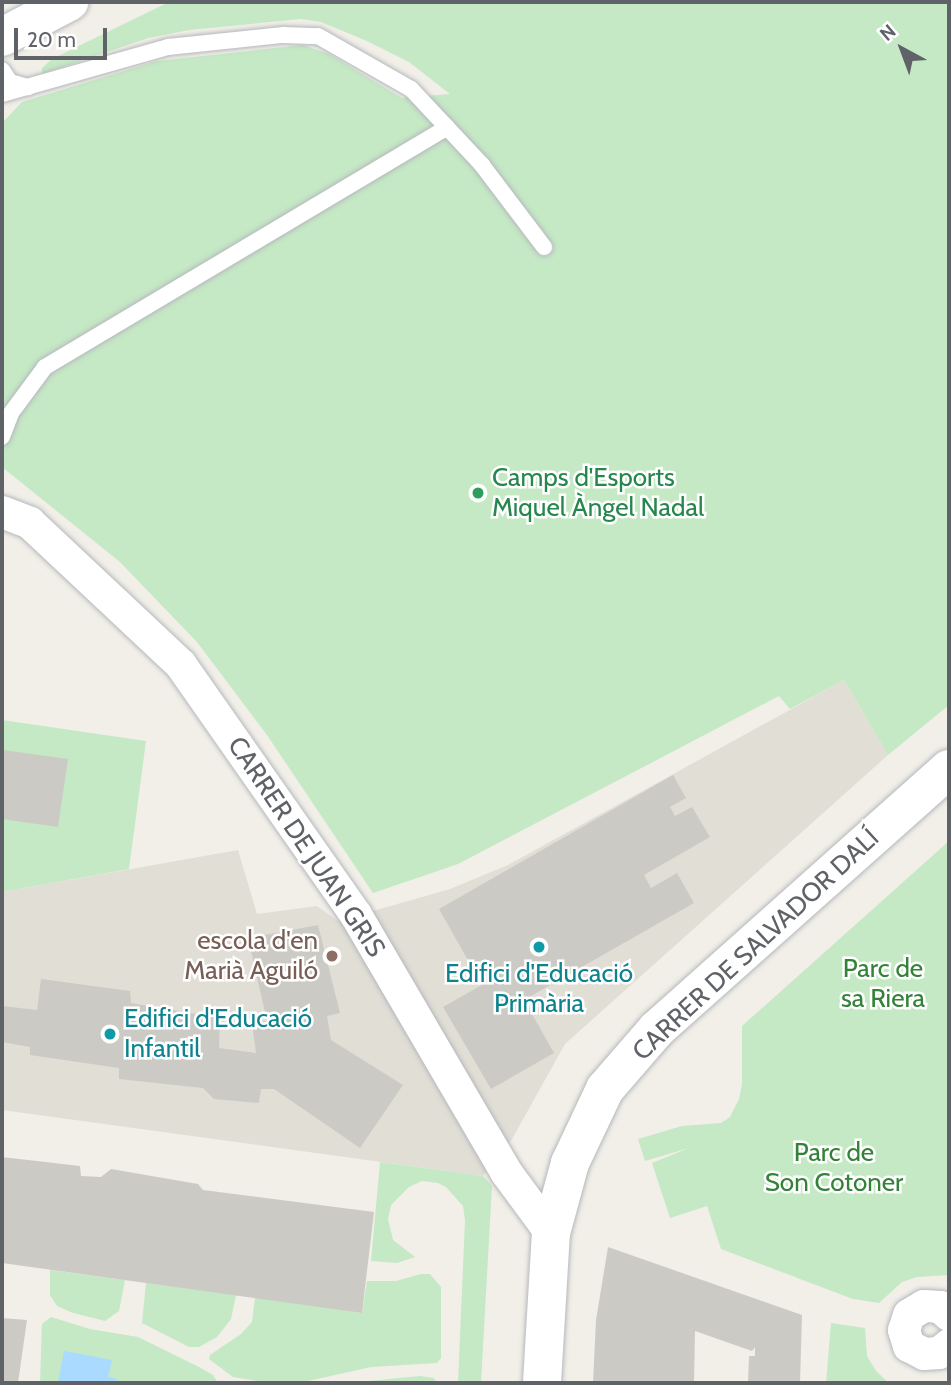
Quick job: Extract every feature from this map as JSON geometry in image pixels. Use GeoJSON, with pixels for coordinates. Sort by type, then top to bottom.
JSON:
{"type":"FeatureCollection","features":[{"type":"Feature","properties":{"kind":"street"},"geometry":{"type":"LineString","coordinates":[[16,29],[69,2]]}},
{"type":"Feature","properties":{"kind":"street","name":"CARRER DE JUAN GRIS"},"geometry":{"type":"LineString","coordinates":[[2,512],[30,523],[181,665],[356,915],[506,1172],[551,1233]]}},
{"type":"Feature","properties":{"kind":"street","name":"CARRER DE SALVADOR DALÍ"},"geometry":{"type":"LineString","coordinates":[[542,1383],[551,1233],[570,1163],[605,1089],[657,1029],[949,769]]}},
{"type":"Feature","properties":{"kind":"street"},"geometry":{"type":"LineString","coordinates":[[937,1361],[909,1346],[904,1330],[905,1322],[916,1308],[924,1306],[940,1307],[949,1315]]}},
{"type":"Feature","properties":{"kind":"lane"},"geometry":{"type":"LineString","coordinates":[[2,52],[16,29]]}},
{"type":"Feature","properties":{"kind":"lane"},"geometry":{"type":"LineString","coordinates":[[2,94],[168,47],[300,33],[337,44],[411,89],[482,165],[544,247]]}},
{"type":"Feature","properties":{"kind":"lane"},"geometry":{"type":"LineString","coordinates":[[2,70],[14,85],[30,87]]}},
{"type":"Feature","properties":{"kind":"lane"},"geometry":{"type":"LineString","coordinates":[[2,436],[11,413],[45,367],[447,127]]}},
{"type":"Feature","properties":{"kind":"shaded area","name":"escola d'en Marià Aguiló"},"geometry":{"type":"Polygon","coordinates":[[[844,680],[888,755],[565,1044],[512,1139],[483,1176],[2,1110],[2,892],[238,850],[257,914],[317,906],[338,921],[450,889],[508,865],[844,680]]]}},
{"type":"Feature","properties":{"kind":"green space","name":"Camps d'Esports Miquel Àngel Nadal"},"geometry":{"type":"Polygon","coordinates":[[[169,2],[949,2],[949,705],[888,755],[844,680],[790,709],[779,696],[458,864],[373,893],[267,735],[197,642],[120,562],[2,467],[2,123],[22,102],[157,61],[303,45],[329,54],[402,98],[450,94],[409,62],[321,22],[301,19],[189,30],[148,38],[42,74],[42,68],[52,59],[169,2]]]}},
{"type":"Feature","properties":{"kind":"green space"},"geometry":{"type":"Polygon","coordinates":[[[2,720],[146,741],[129,869],[2,892],[2,720]]]}},
{"type":"Feature","properties":{"kind":"green space","name":"Parc de Son Cotoner"},"geometry":{"type":"Polygon","coordinates":[[[949,841],[949,1275],[917,1277],[902,1282],[879,1303],[853,1299],[721,1249],[707,1206],[670,1218],[652,1163],[689,1148],[645,1161],[638,1139],[682,1126],[721,1123],[730,1117],[739,1099],[742,1084],[742,1026],[949,841]]]}},
{"type":"Feature","properties":{"kind":"green space"},"geometry":{"type":"Polygon","coordinates":[[[380,1162],[483,1176],[492,1186],[481,1383],[458,1383],[465,1220],[463,1206],[446,1187],[438,1183],[422,1181],[409,1187],[391,1205],[388,1219],[393,1240],[415,1257],[397,1263],[371,1261],[380,1162]]]}},
{"type":"Feature","properties":{"kind":"green space"},"geometry":{"type":"Polygon","coordinates":[[[50,1270],[125,1280],[119,1311],[105,1321],[57,1306],[50,1295],[50,1270]]]}},
{"type":"Feature","properties":{"kind":"green space"},"geometry":{"type":"Polygon","coordinates":[[[430,1274],[441,1287],[441,1358],[437,1363],[371,1367],[308,1381],[269,1383],[233,1377],[209,1359],[210,1355],[241,1334],[252,1322],[255,1297],[362,1313],[367,1281],[396,1281],[430,1274]]]}},
{"type":"Feature","properties":{"kind":"green space"},"geometry":{"type":"Polygon","coordinates":[[[146,1283],[236,1295],[231,1319],[217,1337],[199,1347],[189,1347],[142,1323],[146,1283]]]}},
{"type":"Feature","properties":{"kind":"green space"},"geometry":{"type":"Polygon","coordinates":[[[51,1317],[90,1329],[138,1337],[213,1375],[218,1383],[40,1383],[42,1324],[51,1317]]]}},
{"type":"Feature","properties":{"kind":"green space"},"geometry":{"type":"Polygon","coordinates":[[[831,1323],[865,1328],[867,1356],[876,1371],[889,1383],[826,1383],[831,1323]]]}},
{"type":"Feature","properties":{"kind":"green space"},"geometry":{"type":"Polygon","coordinates":[[[420,1376],[434,1378],[437,1383],[348,1383],[420,1376]]]}},
{"type":"Feature","properties":{"kind":"water"},"geometry":{"type":"Polygon","coordinates":[[[64,1351],[112,1360],[108,1377],[117,1379],[116,1383],[58,1383],[64,1351]]]}},
{"type":"Feature","properties":{"kind":"building"},"geometry":{"type":"Polygon","coordinates":[[[3,750],[68,759],[58,827],[2,819],[3,750]]]}},
{"type":"Feature","properties":{"kind":"building","name":"Edifici d'Educació Primària"},"geometry":{"type":"Polygon","coordinates":[[[673,775],[686,798],[670,807],[675,816],[692,807],[710,837],[644,875],[651,888],[677,873],[694,903],[524,1000],[554,1053],[491,1089],[443,1007],[482,985],[439,909],[673,775]]]}},
{"type":"Feature","properties":{"kind":"building","name":"Edifici d'Educació Infantil"},"geometry":{"type":"Polygon","coordinates":[[[318,925],[340,1013],[327,1016],[331,1040],[403,1085],[360,1148],[274,1089],[261,1089],[259,1103],[214,1099],[203,1088],[119,1079],[119,1068],[30,1055],[30,1047],[2,1042],[2,1006],[37,1010],[41,979],[130,991],[131,1003],[220,1018],[219,1048],[256,1053],[252,1023],[267,1021],[248,938],[318,925]]]}},
{"type":"Feature","properties":{"kind":"building"},"geometry":{"type":"Polygon","coordinates":[[[2,1157],[80,1166],[81,1176],[101,1177],[111,1169],[198,1184],[203,1190],[374,1212],[362,1313],[2,1263],[2,1157]]]}},
{"type":"Feature","properties":{"kind":"building"},"geometry":{"type":"Polygon","coordinates":[[[608,1247],[802,1315],[800,1383],[748,1383],[749,1356],[755,1356],[755,1347],[752,1351],[695,1331],[694,1383],[593,1383],[596,1320],[608,1247]]]}},
{"type":"Feature","properties":{"kind":"building"},"geometry":{"type":"Polygon","coordinates":[[[2,1318],[27,1320],[18,1383],[2,1383],[2,1318]]]}},
{"type":"Feature","properties":{"kind":"place","name":"Camps d'Esports Miquel Àngel Nadal"},"geometry":{"type":"Point","coordinates":[478,493]}},
{"type":"Feature","properties":{"kind":"place","name":"Edifici d'Educació Primària"},"geometry":{"type":"Point","coordinates":[539,947]}},
{"type":"Feature","properties":{"kind":"place","name":"escola d'en Marià Aguiló"},"geometry":{"type":"Point","coordinates":[332,956]}},
{"type":"Feature","properties":{"kind":"place","name":"Edifici d'Educació Infantil"},"geometry":{"type":"Point","coordinates":[110,1034]}},
{"type":"Feature","properties":{"kind":"park label","name":"Parc de sa Riera"},"geometry":{"type":"Point","coordinates":[883,984]}}]}
